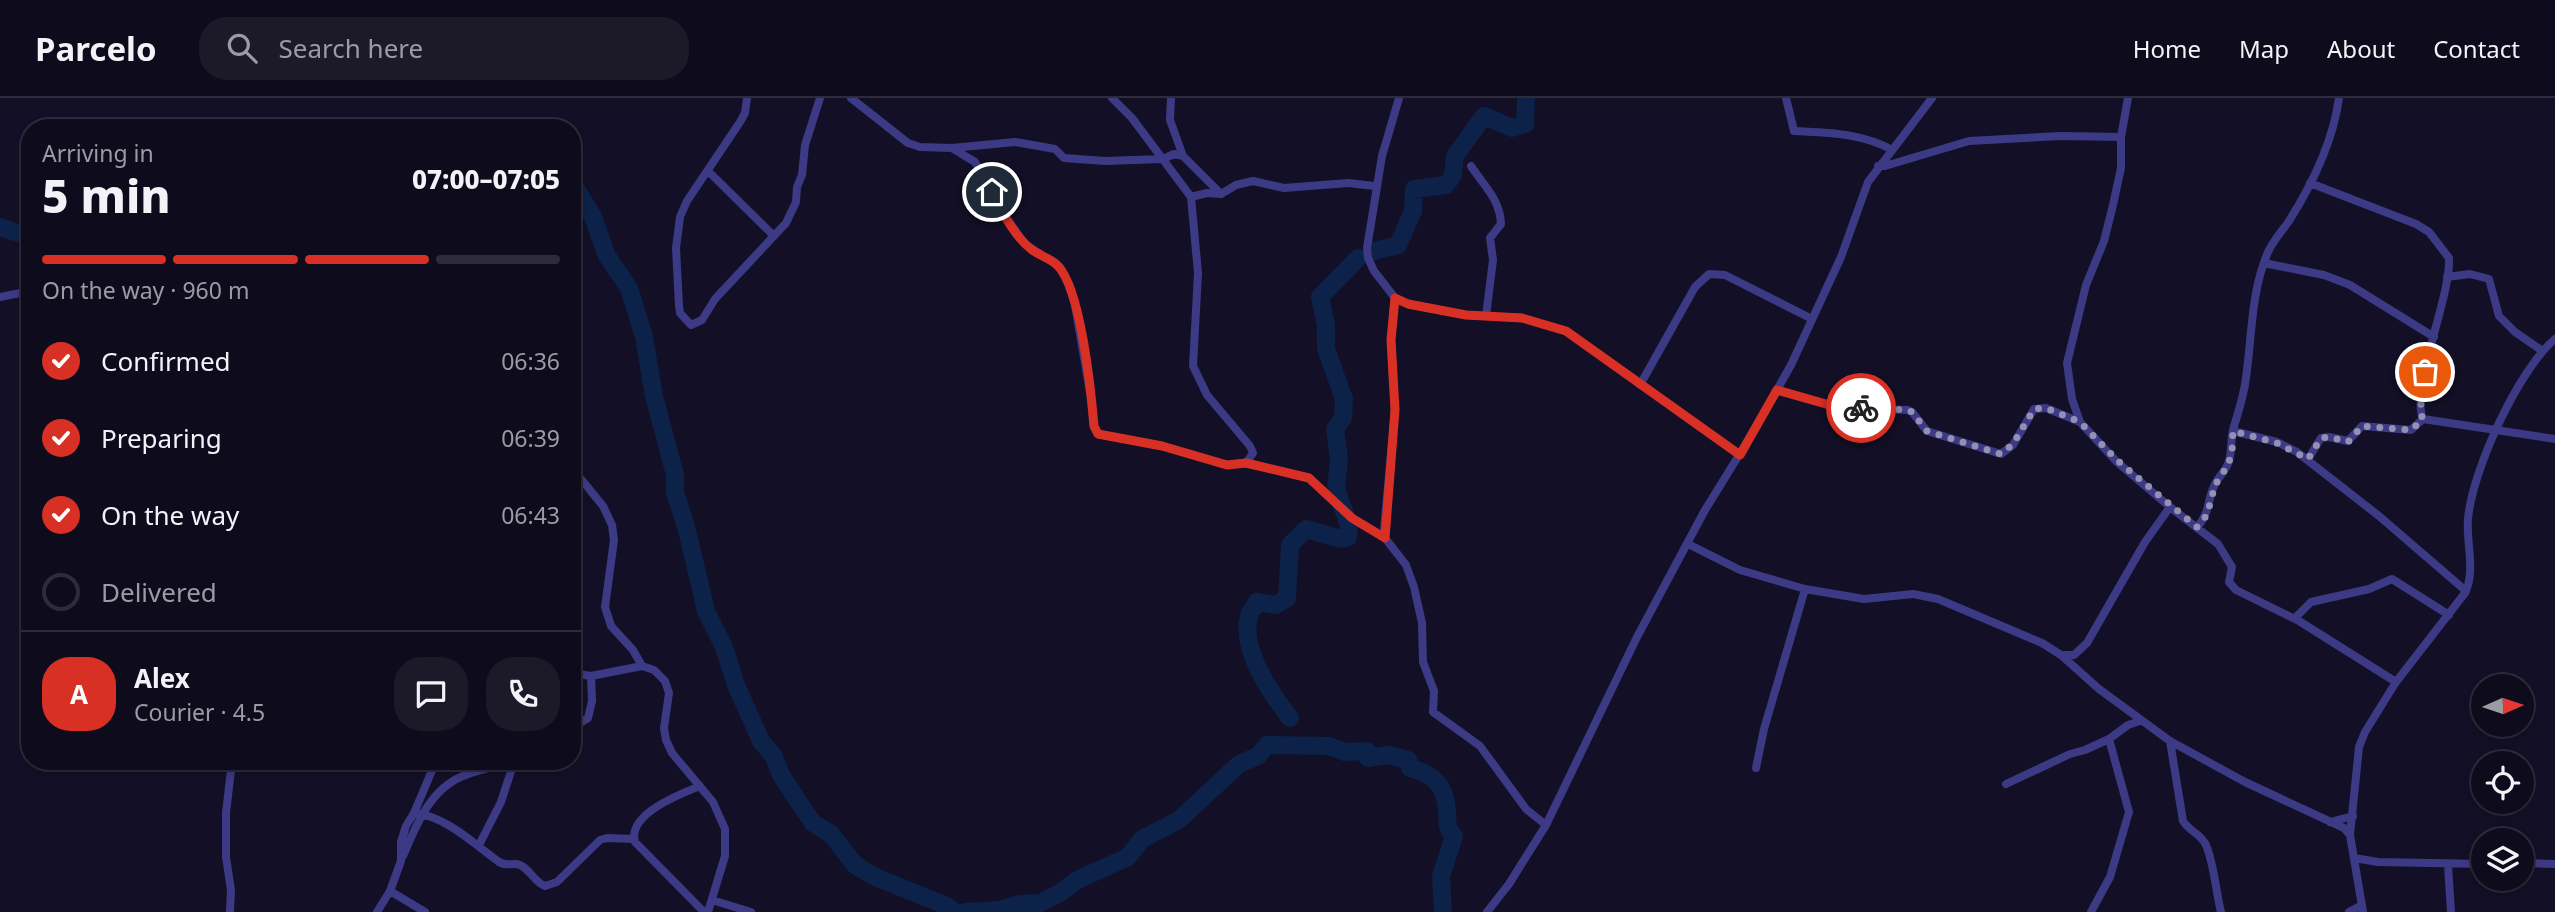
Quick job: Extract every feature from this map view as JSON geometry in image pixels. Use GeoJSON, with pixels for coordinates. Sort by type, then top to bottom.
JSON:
{"type":"FeatureCollection","features":[{"type":"Feature","properties":{"kind":"street"},"geometry":{"type":"LineString","coordinates":[[747,98],[745,114],[683,208],[677,229],[679,306],[686,322],[693,325],[702,320],[715,299],[786,223],[796,202],[805,145],[820,98]]}},
{"type":"Feature","properties":{"kind":"street"},"geometry":{"type":"LineString","coordinates":[[851,98],[908,144],[920,147],[952,148],[1015,142],[1055,149],[1064,158],[1105,161],[1164,159],[1174,154],[1183,156]]}},
{"type":"Feature","properties":{"kind":"street"},"geometry":{"type":"LineString","coordinates":[[1112,98],[1132,118],[1191,197],[1198,273],[1194,366],[1207,395],[1250,446],[1253,453],[1246,463]]}},
{"type":"Feature","properties":{"kind":"street"},"geometry":{"type":"LineString","coordinates":[[1171,98],[1170,120],[1183,156],[1221,194]]}},
{"type":"Feature","properties":{"kind":"street"},"geometry":{"type":"LineString","coordinates":[[1399,98],[1376,186],[1368,258],[1374,271],[1395,298],[1408,304],[1466,315],[1530,319],[1566,331],[1740,455]]}},
{"type":"Feature","properties":{"kind":"street"},"geometry":{"type":"LineString","coordinates":[[1786,98],[1794,131],[1846,135],[1877,142],[1892,149]]}},
{"type":"Feature","properties":{"kind":"street"},"geometry":{"type":"LineString","coordinates":[[1489,910],[1509,884],[1546,825],[1637,638],[1705,510],[1777,390],[1841,257],[1860,200],[1878,166],[1932,98]]}},
{"type":"Feature","properties":{"kind":"street"},"geometry":{"type":"LineString","coordinates":[[2080,422],[2072,399],[2067,363],[2086,285],[2104,241],[2113,205],[2121,168],[2121,137],[2128,98]]}},
{"type":"Feature","properties":{"kind":"street"},"geometry":{"type":"LineString","coordinates":[[2197,527],[2207,515],[2215,485],[2228,465],[2232,452],[2233,431],[2243,398],[2252,321],[2268,251],[2290,220],[2310,183],[2331,136],[2339,98]]}},
{"type":"Feature","properties":{"kind":"street"},"geometry":{"type":"LineString","coordinates":[[1878,166],[1969,141],[2061,136],[2121,137]]}},
{"type":"Feature","properties":{"kind":"street"},"geometry":{"type":"LineString","coordinates":[[952,148],[975,162],[1003,213],[1025,244],[1053,261],[1065,276],[1075,305],[1094,426],[1098,434],[1162,446],[1227,465],[1246,463],[1309,478],[1352,518],[1385,538],[1406,565],[1414,587],[1422,623],[1423,662],[1434,691],[1433,712],[1480,746],[1526,809],[1546,825]]}},
{"type":"Feature","properties":{"kind":"street"},"geometry":{"type":"LineString","coordinates":[[1471,166],[1492,192],[1501,215],[1501,224],[1490,239],[1493,260],[1486,316]]}},
{"type":"Feature","properties":{"kind":"street"},"geometry":{"type":"LineString","coordinates":[[709,172],[773,235]]}},
{"type":"Feature","properties":{"kind":"street"},"geometry":{"type":"LineString","coordinates":[[1191,197],[1207,193],[1221,194],[1236,185],[1253,181],[1283,188],[1348,183],[1376,186]]}},
{"type":"Feature","properties":{"kind":"street"},"geometry":{"type":"LineString","coordinates":[[2310,183],[2394,215],[2429,232],[2449,258],[2422,387],[2420,412],[2423,419]]}},
{"type":"Feature","properties":{"kind":"street"},"geometry":{"type":"LineString","coordinates":[[2264,264],[2323,275],[2350,285],[2434,337]]}},
{"type":"Feature","properties":{"kind":"street"},"geometry":{"type":"LineString","coordinates":[[1640,385],[1695,287],[1709,274],[1726,275],[1812,319]]}},
{"type":"Feature","properties":{"kind":"street"},"geometry":{"type":"LineString","coordinates":[[2447,277],[2470,274],[2489,279],[2499,316],[2515,332],[2541,350]]}},
{"type":"Feature","properties":{"kind":"street"},"geometry":{"type":"LineString","coordinates":[[0,297],[21,293]]}},
{"type":"Feature","properties":{"kind":"street"},"geometry":{"type":"LineString","coordinates":[[1385,538],[1395,410],[1391,340],[1395,298]]}},
{"type":"Feature","properties":{"kind":"street"},"geometry":{"type":"LineString","coordinates":[[2348,912],[2362,909],[2350,835],[2359,747],[2365,732],[2396,682],[2466,591],[2470,568],[2470,504],[2494,431],[2541,350],[2555,339]]}},
{"type":"Feature","properties":{"kind":"street"},"geometry":{"type":"LineString","coordinates":[[1777,390],[1826,404],[1908,410],[1927,431],[2001,454],[2013,444],[2034,409],[2046,408],[2080,422],[2118,461],[2170,507],[2218,544],[2232,567],[2229,582],[2235,590],[2295,618],[2396,682]]}},
{"type":"Feature","properties":{"kind":"street"},"geometry":{"type":"LineString","coordinates":[[2423,419],[2555,439]]}},
{"type":"Feature","properties":{"kind":"street"},"geometry":{"type":"LineString","coordinates":[[2308,459],[2321,438],[2329,437],[2348,442],[2362,426],[2411,430],[2423,419]]}},
{"type":"Feature","properties":{"kind":"street"},"geometry":{"type":"LineString","coordinates":[[2233,431],[2277,443],[2308,459],[2466,591]]}},
{"type":"Feature","properties":{"kind":"street"},"geometry":{"type":"LineString","coordinates":[[581,479],[603,506],[612,525],[614,540],[605,607],[611,626],[633,650],[642,666]]}},
{"type":"Feature","properties":{"kind":"street"},"geometry":{"type":"LineString","coordinates":[[2061,655],[2074,655],[2087,643],[2145,542],[2170,507]]}},
{"type":"Feature","properties":{"kind":"street"},"geometry":{"type":"LineString","coordinates":[[1688,544],[1740,570],[1805,589],[1864,599],[1913,594],[1938,598],[2042,643],[2061,655],[2140,721],[2171,741],[2245,782],[2344,828],[2350,835]]}},
{"type":"Feature","properties":{"kind":"street"},"geometry":{"type":"LineString","coordinates":[[2295,618],[2311,602],[2369,589],[2392,579],[2449,615]]}},
{"type":"Feature","properties":{"kind":"street"},"geometry":{"type":"LineString","coordinates":[[1756,768],[1764,729],[1805,589]]}},
{"type":"Feature","properties":{"kind":"street"},"geometry":{"type":"LineString","coordinates":[[581,675],[592,677],[642,666],[654,670],[666,681],[669,693],[664,728],[666,740],[672,753],[700,786],[720,815],[727,841],[712,900],[706,912],[634,839],[634,828],[660,805],[700,786]]}},
{"type":"Feature","properties":{"kind":"street"},"geometry":{"type":"LineString","coordinates":[[581,723],[588,718],[592,701],[592,677]]}},
{"type":"Feature","properties":{"kind":"street"},"geometry":{"type":"LineString","coordinates":[[2006,784],[2070,754],[2085,750],[2140,721]]}},
{"type":"Feature","properties":{"kind":"street"},"geometry":{"type":"LineString","coordinates":[[2091,912],[2110,877],[2129,812],[2121,774],[2109,738]]}},
{"type":"Feature","properties":{"kind":"street"},"geometry":{"type":"LineString","coordinates":[[2171,741],[2183,821],[2206,845],[2221,912]]}},
{"type":"Feature","properties":{"kind":"street"},"geometry":{"type":"LineString","coordinates":[[230,912],[226,813],[231,770]]}},
{"type":"Feature","properties":{"kind":"street"},"geometry":{"type":"LineString","coordinates":[[418,814],[433,770]]}},
{"type":"Feature","properties":{"kind":"street"},"geometry":{"type":"LineString","coordinates":[[377,912],[390,891],[401,860],[403,832],[453,780],[483,770]]}},
{"type":"Feature","properties":{"kind":"street"},"geometry":{"type":"LineString","coordinates":[[479,845],[501,802],[512,770]]}},
{"type":"Feature","properties":{"kind":"street"},"geometry":{"type":"LineString","coordinates":[[418,814],[479,845],[502,864],[521,866],[545,887],[557,882],[600,840],[634,839]]}},
{"type":"Feature","properties":{"kind":"street"},"geometry":{"type":"LineString","coordinates":[[2330,822],[2353,816]]}},
{"type":"Feature","properties":{"kind":"street"},"geometry":{"type":"LineString","coordinates":[[2354,858],[2378,862],[2471,864]]}},
{"type":"Feature","properties":{"kind":"street"},"geometry":{"type":"LineString","coordinates":[[2534,863],[2555,864]]}},
{"type":"Feature","properties":{"kind":"street"},"geometry":{"type":"LineString","coordinates":[[2448,865],[2451,912]]}},
{"type":"Feature","properties":{"kind":"street"},"geometry":{"type":"LineString","coordinates":[[390,891],[425,912]]}},
{"type":"Feature","properties":{"kind":"street"},"geometry":{"type":"LineString","coordinates":[[712,900],[751,912]]}},
{"type":"Feature","properties":{"kind":"waterway"},"geometry":{"type":"LineString","coordinates":[[1374,251],[1398,245],[1413,211],[1414,189],[1446,185],[1453,175],[1455,156],[1484,116],[1512,128],[1525,124],[1526,98]]}},
{"type":"Feature","properties":{"kind":"waterway"},"geometry":{"type":"LineString","coordinates":[[581,197],[593,217],[607,256],[629,288],[644,337],[654,396],[675,475],[675,492],[706,611],[724,647],[736,685],[761,741],[774,757],[781,775],[813,823],[831,834],[855,865],[873,876],[947,906],[954,912]]}},
{"type":"Feature","properties":{"kind":"waterway"},"geometry":{"type":"LineString","coordinates":[[0,227],[21,234]]}},
{"type":"Feature","properties":{"kind":"waterway"},"geometry":{"type":"LineString","coordinates":[[1290,718],[1259,670],[1253,657],[1247,629],[1249,616],[1257,602],[1276,605],[1287,598],[1290,545],[1306,529],[1341,539],[1348,537],[1349,525],[1336,489],[1339,459],[1335,429],[1343,418],[1344,399],[1326,349],[1326,325],[1320,297],[1358,258]]}},
{"type":"Feature","properties":{"kind":"waterway"},"geometry":{"type":"LineString","coordinates":[[965,912],[1040,903],[1077,880],[1128,857],[1142,839],[1179,820],[1239,764],[1258,756],[1267,745],[1329,746],[1345,752],[1367,751],[1368,758],[1389,755],[1408,760],[1410,768],[1431,777],[1444,793],[1448,827],[1454,836],[1441,876],[1443,912]]}},
{"type":"Feature","properties":{"kind":"way so far"},"geometry":{"type":"LineString","coordinates":[[1861,408],[1908,410],[1927,431],[2001,454],[2013,444],[2034,409],[2046,408],[2080,422],[2118,461],[2197,527],[2207,515],[2215,485],[2228,465],[2233,431],[2277,443],[2308,459],[2321,438],[2329,437],[2348,442],[2362,426],[2411,430],[2423,419],[2420,412],[2425,372]]}},
{"type":"Feature","properties":{"kind":"route"},"geometry":{"type":"LineString","coordinates":[[992,192],[1025,244],[1060,267],[1069,285],[1083,346],[1094,426],[1098,434],[1162,446],[1216,463],[1246,463],[1309,478],[1343,511],[1385,538],[1395,410],[1391,340],[1395,298],[1408,304],[1466,315],[1522,318],[1566,331],[1740,455],[1777,390],[1826,404],[1861,408]]}}]}
